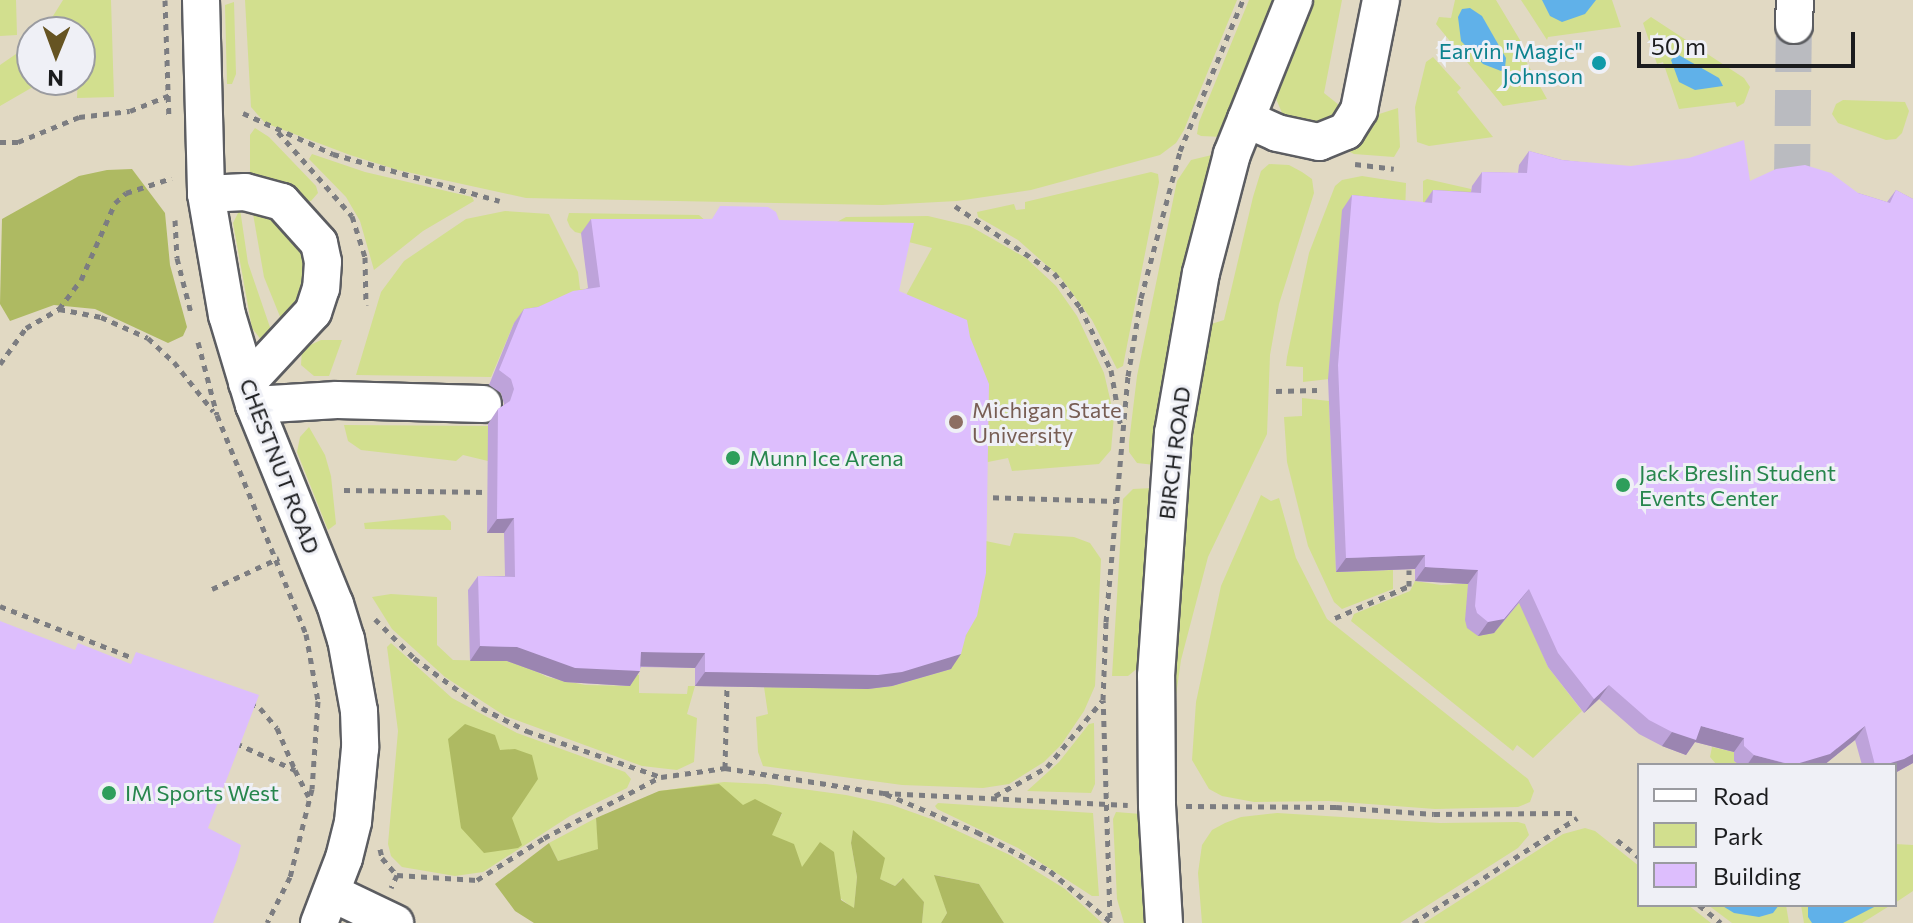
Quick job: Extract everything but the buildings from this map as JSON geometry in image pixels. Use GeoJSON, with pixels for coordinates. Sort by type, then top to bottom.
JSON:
{"type":"FeatureCollection","features":[{"type":"Feature","properties":{"kind":"street","name":"CHESTNUT ROAD"},"geometry":{"type":"LineString","coordinates":[[201,0],[206,194],[227,315],[250,394],[335,604],[354,675],[360,748],[358,784],[350,834],[326,908]]}},
{"type":"Feature","properties":{"kind":"street","name":"BIRCH ROAD"},"geometry":{"type":"LineString","coordinates":[[1164,923],[1157,806],[1157,619],[1173,433],[1201,273],[1232,154],[1294,0]]}},
{"type":"Feature","properties":{"kind":"street"},"geometry":{"type":"LineString","coordinates":[[1246,119],[1277,133],[1319,142],[1346,131],[1359,110],[1381,0]]}},
{"type":"Feature","properties":{"kind":"street"},"geometry":{"type":"LineString","coordinates":[[206,194],[245,192],[282,202],[319,243],[323,262],[321,288],[313,312],[250,394]]}},
{"type":"Feature","properties":{"kind":"street"},"geometry":{"type":"LineString","coordinates":[[250,394],[483,404]]}},
{"type":"Feature","properties":{"kind":"street"},"geometry":{"type":"LineString","coordinates":[[326,908],[395,923]]}},
{"type":"Feature","properties":{"kind":"path"},"geometry":{"type":"LineString","coordinates":[[0,142],[18,142],[79,117],[130,111],[167,95],[202,93]]}},
{"type":"Feature","properties":{"kind":"path"},"geometry":{"type":"LineString","coordinates":[[243,113],[333,154],[500,201]]}},
{"type":"Feature","properties":{"kind":"path"},"geometry":{"type":"LineString","coordinates":[[1343,162],[1394,169]]}},
{"type":"Feature","properties":{"kind":"path"},"geometry":{"type":"LineString","coordinates":[[0,364],[26,328],[59,309],[81,280],[115,203],[126,193],[172,178]]}},
{"type":"Feature","properties":{"kind":"path"},"geometry":{"type":"LineString","coordinates":[[955,206],[1054,273],[1080,307],[1111,370],[1122,433]]}},
{"type":"Feature","properties":{"kind":"path"},"geometry":{"type":"LineString","coordinates":[[177,258],[192,315]]}},
{"type":"Feature","properties":{"kind":"path"},"geometry":{"type":"LineString","coordinates":[[59,309],[101,317],[148,338],[174,362],[217,415]]}},
{"type":"Feature","properties":{"kind":"path"},"geometry":{"type":"LineString","coordinates":[[195,330],[217,415],[306,634],[318,701],[310,798],[290,877],[267,923]]}},
{"type":"Feature","properties":{"kind":"path"},"geometry":{"type":"LineString","coordinates":[[1276,391],[1317,390]]}},
{"type":"Feature","properties":{"kind":"path"},"geometry":{"type":"LineString","coordinates":[[344,490],[488,492]]}},
{"type":"Feature","properties":{"kind":"path"},"geometry":{"type":"LineString","coordinates":[[977,497],[1116,501]]}},
{"type":"Feature","properties":{"kind":"path"},"geometry":{"type":"LineString","coordinates":[[1335,618],[1409,586],[1409,570]]}},
{"type":"Feature","properties":{"kind":"path"},"geometry":{"type":"LineString","coordinates":[[0,606],[142,661]]}},
{"type":"Feature","properties":{"kind":"path"},"geometry":{"type":"LineString","coordinates":[[374,619],[414,658],[482,708],[527,731],[661,777]]}},
{"type":"Feature","properties":{"kind":"path"},"geometry":{"type":"LineString","coordinates":[[725,768],[727,687]]}},
{"type":"Feature","properties":{"kind":"path"},"geometry":{"type":"LineString","coordinates":[[241,699],[260,708],[277,728],[310,798]]}},
{"type":"Feature","properties":{"kind":"path"},"geometry":{"type":"LineString","coordinates":[[992,797],[1025,782],[1047,767],[1103,700]]}},
{"type":"Feature","properties":{"kind":"path"},"geometry":{"type":"LineString","coordinates":[[236,743],[295,770]]}},
{"type":"Feature","properties":{"kind":"path"},"geometry":{"type":"LineString","coordinates":[[397,875],[477,880],[544,838],[661,777],[725,768],[883,793],[1157,806],[1336,807],[1434,814],[1575,816],[1413,923]]}},
{"type":"Feature","properties":{"kind":"path"},"geometry":{"type":"LineString","coordinates":[[883,793],[977,832],[1050,871],[1112,923]]}},
{"type":"Feature","properties":{"kind":"path"},"geometry":{"type":"LineString","coordinates":[[1617,840],[1637,855]]}},
{"type":"Feature","properties":{"kind":"path"},"geometry":{"type":"LineString","coordinates":[[1701,907],[1721,923]]}},
{"type":"Feature","properties":{"kind":"shaded area","name":"Michigan State University"},"geometry":{"type":"Polygon","coordinates":[[[0,0],[1913,0],[1913,923],[0,923],[0,0]]]}},
{"type":"Feature","properties":{"kind":"green space"},"geometry":{"type":"Polygon","coordinates":[[[0,0],[16,0],[16,35],[0,36],[0,0]]]}},
{"type":"Feature","properties":{"kind":"green space"},"geometry":{"type":"Polygon","coordinates":[[[63,0],[111,0],[114,97],[77,98],[96,96],[96,16],[53,16],[63,0]]]}},
{"type":"Feature","properties":{"kind":"green space"},"geometry":{"type":"Polygon","coordinates":[[[245,0],[1237,0],[1184,130],[1176,143],[1160,155],[1031,190],[957,201],[882,205],[526,198],[398,170],[350,155],[265,123],[251,107],[245,0]]]}},
{"type":"Feature","properties":{"kind":"green space"},"geometry":{"type":"Polygon","coordinates":[[[1249,0],[1277,0],[1223,137],[1201,136],[1197,134],[1199,122],[1249,0]]]}},
{"type":"Feature","properties":{"kind":"green space"},"geometry":{"type":"Polygon","coordinates":[[[1311,0],[1342,0],[1324,93],[1344,109],[1325,131],[1285,120],[1274,94],[1311,0]]]}},
{"type":"Feature","properties":{"kind":"green space"},"geometry":{"type":"Polygon","coordinates":[[[1455,0],[1496,0],[1526,50],[1522,54],[1547,99],[1503,106],[1436,24],[1439,17],[1451,18],[1455,0]]]}},
{"type":"Feature","properties":{"kind":"green space"},"geometry":{"type":"Polygon","coordinates":[[[1521,0],[1612,0],[1621,27],[1548,37],[1547,40],[1521,0]]]}},
{"type":"Feature","properties":{"kind":"green space"},"geometry":{"type":"Polygon","coordinates":[[[234,2],[236,74],[232,84],[227,84],[225,5],[234,2]]]}},
{"type":"Feature","properties":{"kind":"green space"},"geometry":{"type":"Polygon","coordinates":[[[1651,17],[1744,78],[1750,87],[1744,103],[1737,107],[1735,102],[1679,109],[1663,62],[1657,64],[1643,23],[1651,17]]]}},
{"type":"Feature","properties":{"kind":"green space"},"geometry":{"type":"Polygon","coordinates":[[[16,54],[17,96],[0,106],[0,65],[16,54]]]}},
{"type":"Feature","properties":{"kind":"green space"},"geometry":{"type":"Polygon","coordinates":[[[1433,57],[1461,88],[1457,92],[1493,137],[1429,146],[1417,142],[1415,107],[1426,62],[1433,57]]]}},
{"type":"Feature","properties":{"kind":"green space"},"geometry":{"type":"Polygon","coordinates":[[[1843,100],[1905,102],[1909,111],[1902,133],[1896,139],[1886,140],[1838,123],[1832,114],[1836,104],[1843,100]]]}},
{"type":"Feature","properties":{"kind":"green space"},"geometry":{"type":"Polygon","coordinates":[[[1398,108],[1400,147],[1394,157],[1354,154],[1344,149],[1376,115],[1398,108]]]}},
{"type":"Feature","properties":{"kind":"green space"},"geometry":{"type":"Polygon","coordinates":[[[255,128],[269,137],[316,186],[318,193],[311,201],[302,201],[286,187],[250,173],[250,135],[255,128]]]}},
{"type":"Feature","properties":{"kind":"green space"},"geometry":{"type":"Polygon","coordinates":[[[312,154],[365,172],[472,197],[474,201],[423,231],[374,270],[360,221],[346,197],[309,159],[312,154]]]}},
{"type":"Feature","properties":{"kind":"green space"},"geometry":{"type":"Polygon","coordinates":[[[1216,154],[1174,320],[1155,465],[1137,463],[1129,452],[1129,442],[1137,376],[1177,181],[1191,160],[1216,154]]]}},
{"type":"Feature","properties":{"kind":"green space"},"geometry":{"type":"Polygon","coordinates":[[[1269,164],[1289,165],[1302,172],[1312,179],[1314,193],[1279,304],[1270,355],[1267,434],[1208,557],[1181,660],[1173,717],[1171,650],[1187,449],[1208,325],[1224,320],[1253,197],[1261,171],[1269,164]]]}},
{"type":"Feature","properties":{"kind":"green space"},"geometry":{"type":"Polygon","coordinates":[[[132,169],[165,213],[170,265],[187,327],[183,336],[168,343],[95,309],[54,305],[10,321],[0,304],[2,219],[79,176],[132,169]]]}},
{"type":"Feature","properties":{"kind":"green space"},"geometry":{"type":"Polygon","coordinates":[[[1151,172],[1158,174],[1159,182],[1123,366],[1117,369],[1092,320],[1061,278],[1018,240],[978,217],[977,212],[1014,204],[1016,210],[1025,209],[1025,202],[1151,172]]]}},
{"type":"Feature","properties":{"kind":"green space"},"geometry":{"type":"Polygon","coordinates":[[[1362,176],[1406,183],[1405,216],[1329,379],[1303,382],[1303,367],[1286,366],[1309,253],[1335,186],[1342,180],[1362,176]]]}},
{"type":"Feature","properties":{"kind":"green space"},"geometry":{"type":"Polygon","coordinates":[[[1427,179],[1471,189],[1471,207],[1423,204],[1423,181],[1427,179]]]}},
{"type":"Feature","properties":{"kind":"green space"},"geometry":{"type":"Polygon","coordinates":[[[252,208],[263,211],[296,233],[306,258],[304,291],[285,329],[264,277],[252,208]]]}},
{"type":"Feature","properties":{"kind":"green space"},"geometry":{"type":"Polygon","coordinates":[[[240,209],[248,263],[274,339],[262,341],[252,328],[233,223],[240,209]]]}},
{"type":"Feature","properties":{"kind":"green space"},"geometry":{"type":"Polygon","coordinates":[[[505,211],[549,214],[578,272],[580,289],[593,289],[514,323],[491,377],[356,375],[381,292],[404,261],[466,219],[505,211]]]}},
{"type":"Feature","properties":{"kind":"green space"},"geometry":{"type":"Polygon","coordinates":[[[569,213],[699,215],[707,222],[583,234],[570,227],[567,220],[569,213]]]}},
{"type":"Feature","properties":{"kind":"green space"},"geometry":{"type":"Polygon","coordinates":[[[928,216],[970,226],[1026,258],[1056,286],[1077,316],[1104,373],[1114,416],[1111,450],[1099,464],[1012,471],[1008,458],[978,464],[905,297],[932,248],[835,223],[846,217],[928,216]]]}},
{"type":"Feature","properties":{"kind":"green space"},"geometry":{"type":"Polygon","coordinates":[[[321,340],[342,340],[329,376],[314,376],[301,365],[302,349],[321,340]]]}},
{"type":"Feature","properties":{"kind":"green space"},"geometry":{"type":"Polygon","coordinates":[[[1302,398],[1329,401],[1336,572],[1393,570],[1393,589],[1342,609],[1334,602],[1308,546],[1287,462],[1284,417],[1302,416],[1302,398]]]}},
{"type":"Feature","properties":{"kind":"green space"},"geometry":{"type":"Polygon","coordinates":[[[344,425],[488,426],[488,461],[463,455],[456,461],[361,450],[348,441],[344,425]]]}},
{"type":"Feature","properties":{"kind":"green space"},"geometry":{"type":"Polygon","coordinates":[[[309,427],[325,455],[331,476],[336,524],[328,530],[297,452],[300,437],[309,427]]]}},
{"type":"Feature","properties":{"kind":"green space"},"geometry":{"type":"Polygon","coordinates":[[[1153,488],[1139,667],[1128,676],[1112,676],[1123,499],[1133,489],[1153,488]]]}},
{"type":"Feature","properties":{"kind":"green space"},"geometry":{"type":"Polygon","coordinates":[[[1261,495],[1271,501],[1279,498],[1296,558],[1327,619],[1528,779],[1534,791],[1530,802],[1518,807],[1435,809],[1329,801],[1254,802],[1222,796],[1209,789],[1192,760],[1196,702],[1221,586],[1261,495]]]}},
{"type":"Feature","properties":{"kind":"green space"},"geometry":{"type":"Polygon","coordinates":[[[444,515],[451,522],[451,530],[365,529],[364,523],[444,515]]]}},
{"type":"Feature","properties":{"kind":"green space"},"geometry":{"type":"Polygon","coordinates":[[[1014,533],[1074,537],[1090,543],[1101,559],[1095,686],[1084,711],[1061,745],[1044,762],[1009,784],[983,788],[902,785],[763,766],[758,752],[756,717],[768,714],[764,687],[892,686],[950,669],[976,539],[1010,546],[1014,533]]]}},
{"type":"Feature","properties":{"kind":"green space"},"geometry":{"type":"Polygon","coordinates":[[[1415,581],[1441,585],[1491,582],[1518,596],[1548,667],[1582,711],[1533,758],[1517,745],[1513,751],[1351,621],[1354,614],[1410,591],[1415,581]]]}},
{"type":"Feature","properties":{"kind":"green space"},"geometry":{"type":"Polygon","coordinates":[[[391,594],[437,597],[437,645],[453,660],[507,661],[524,665],[547,677],[585,685],[630,686],[631,675],[639,675],[639,693],[687,694],[688,686],[695,686],[687,714],[697,718],[694,762],[677,770],[642,766],[505,716],[445,677],[392,629],[372,597],[391,594]]]}},
{"type":"Feature","properties":{"kind":"green space"},"geometry":{"type":"Polygon","coordinates":[[[391,643],[452,698],[517,733],[625,772],[631,779],[627,788],[570,816],[483,872],[455,876],[402,867],[391,856],[388,844],[398,731],[387,647],[391,643]]]}},
{"type":"Feature","properties":{"kind":"green space"},"geometry":{"type":"Polygon","coordinates":[[[1094,723],[1095,784],[1091,793],[1027,791],[1059,762],[1089,724],[1094,723]]]}},
{"type":"Feature","properties":{"kind":"green space"},"geometry":{"type":"Polygon","coordinates":[[[465,724],[495,735],[500,750],[515,749],[532,755],[538,779],[512,818],[522,845],[518,848],[484,853],[461,828],[448,739],[465,724]]]}},
{"type":"Feature","properties":{"kind":"green space"},"geometry":{"type":"Polygon","coordinates":[[[1712,747],[1734,752],[1736,763],[1715,763],[1710,757],[1712,747]]]}},
{"type":"Feature","properties":{"kind":"green space"},"geometry":{"type":"Polygon","coordinates":[[[724,782],[766,784],[846,795],[892,805],[934,820],[1012,856],[1065,889],[1102,923],[1004,923],[979,884],[935,875],[947,913],[941,923],[922,923],[924,902],[902,878],[895,886],[880,879],[853,831],[851,843],[857,877],[854,909],[802,868],[771,835],[782,814],[659,791],[724,782]]]}},
{"type":"Feature","properties":{"kind":"green space"},"geometry":{"type":"Polygon","coordinates":[[[719,784],[743,805],[755,799],[782,813],[772,835],[794,844],[802,867],[820,842],[834,852],[841,900],[854,908],[857,877],[851,843],[853,830],[885,858],[880,879],[895,886],[903,878],[924,902],[922,923],[534,923],[515,911],[495,884],[549,843],[558,861],[598,849],[596,818],[659,791],[719,784]]]}},
{"type":"Feature","properties":{"kind":"green space"},"geometry":{"type":"Polygon","coordinates":[[[938,803],[1093,813],[1099,896],[1092,896],[1018,848],[937,809],[935,806],[938,803]]]}},
{"type":"Feature","properties":{"kind":"green space"},"geometry":{"type":"Polygon","coordinates":[[[1116,812],[1141,814],[1148,923],[1124,923],[1117,899],[1113,819],[1116,812]]]}},
{"type":"Feature","properties":{"kind":"green space"},"geometry":{"type":"Polygon","coordinates":[[[1277,813],[1440,823],[1518,822],[1525,824],[1529,835],[1518,848],[1400,923],[1202,923],[1198,873],[1202,845],[1212,830],[1241,817],[1277,813]]]}},
{"type":"Feature","properties":{"kind":"green space"},"geometry":{"type":"Polygon","coordinates":[[[596,818],[599,849],[558,861],[549,843],[596,818]]]}},
{"type":"Feature","properties":{"kind":"green space"},"geometry":{"type":"Polygon","coordinates":[[[1585,828],[1595,831],[1637,864],[1637,907],[1691,907],[1711,923],[1424,923],[1563,834],[1585,828]]]}},
{"type":"Feature","properties":{"kind":"green space"},"geometry":{"type":"Polygon","coordinates":[[[1897,844],[1913,845],[1913,891],[1897,902],[1897,844]]]}},
{"type":"Feature","properties":{"kind":"green space"},"geometry":{"type":"Polygon","coordinates":[[[934,875],[979,884],[1004,923],[941,923],[947,913],[934,875]]]}},
{"type":"Feature","properties":{"kind":"green space"},"geometry":{"type":"Polygon","coordinates":[[[1711,907],[1786,907],[1789,923],[1732,923],[1711,907]]]}},
{"type":"Feature","properties":{"kind":"green space"},"geometry":{"type":"Polygon","coordinates":[[[1801,907],[1888,907],[1862,923],[1804,923],[1801,907]]]}},
{"type":"Feature","properties":{"kind":"water"},"geometry":{"type":"Polygon","coordinates":[[[1542,0],[1596,0],[1585,14],[1562,22],[1550,16],[1542,0]]]}},
{"type":"Feature","properties":{"kind":"water"},"geometry":{"type":"Polygon","coordinates":[[[1470,8],[1482,16],[1506,58],[1505,68],[1501,71],[1483,64],[1461,41],[1458,17],[1462,9],[1470,8]]]}},
{"type":"Feature","properties":{"kind":"water"},"geometry":{"type":"Polygon","coordinates":[[[1677,54],[1719,78],[1723,86],[1695,90],[1679,82],[1671,60],[1677,54]]]}},
{"type":"Feature","properties":{"kind":"water"},"geometry":{"type":"Polygon","coordinates":[[[1724,907],[1778,907],[1773,913],[1759,917],[1734,913],[1724,907]]]}},
{"type":"Feature","properties":{"kind":"water"},"geometry":{"type":"Polygon","coordinates":[[[1808,907],[1874,907],[1843,923],[1812,923],[1808,917],[1808,907]]]}},
{"type":"Feature","properties":{"kind":"tunnel"},"geometry":{"type":"LineString","coordinates":[[1792,180],[1794,25]]}},
{"type":"Feature","properties":{"kind":"place","name":"Earvin \"Magic\" Johnson"},"geometry":{"type":"Point","coordinates":[1599,63]}},
{"type":"Feature","properties":{"kind":"place","name":"Michigan State University"},"geometry":{"type":"Point","coordinates":[956,422]}},
{"type":"Feature","properties":{"kind":"place","name":"Munn Ice Arena"},"geometry":{"type":"Point","coordinates":[733,458]}},
{"type":"Feature","properties":{"kind":"place","name":"Jack Breslin Student Events Center"},"geometry":{"type":"Point","coordinates":[1623,485]}},
{"type":"Feature","properties":{"kind":"place","name":"IM Sports West"},"geometry":{"type":"Point","coordinates":[109,793]}}]}
